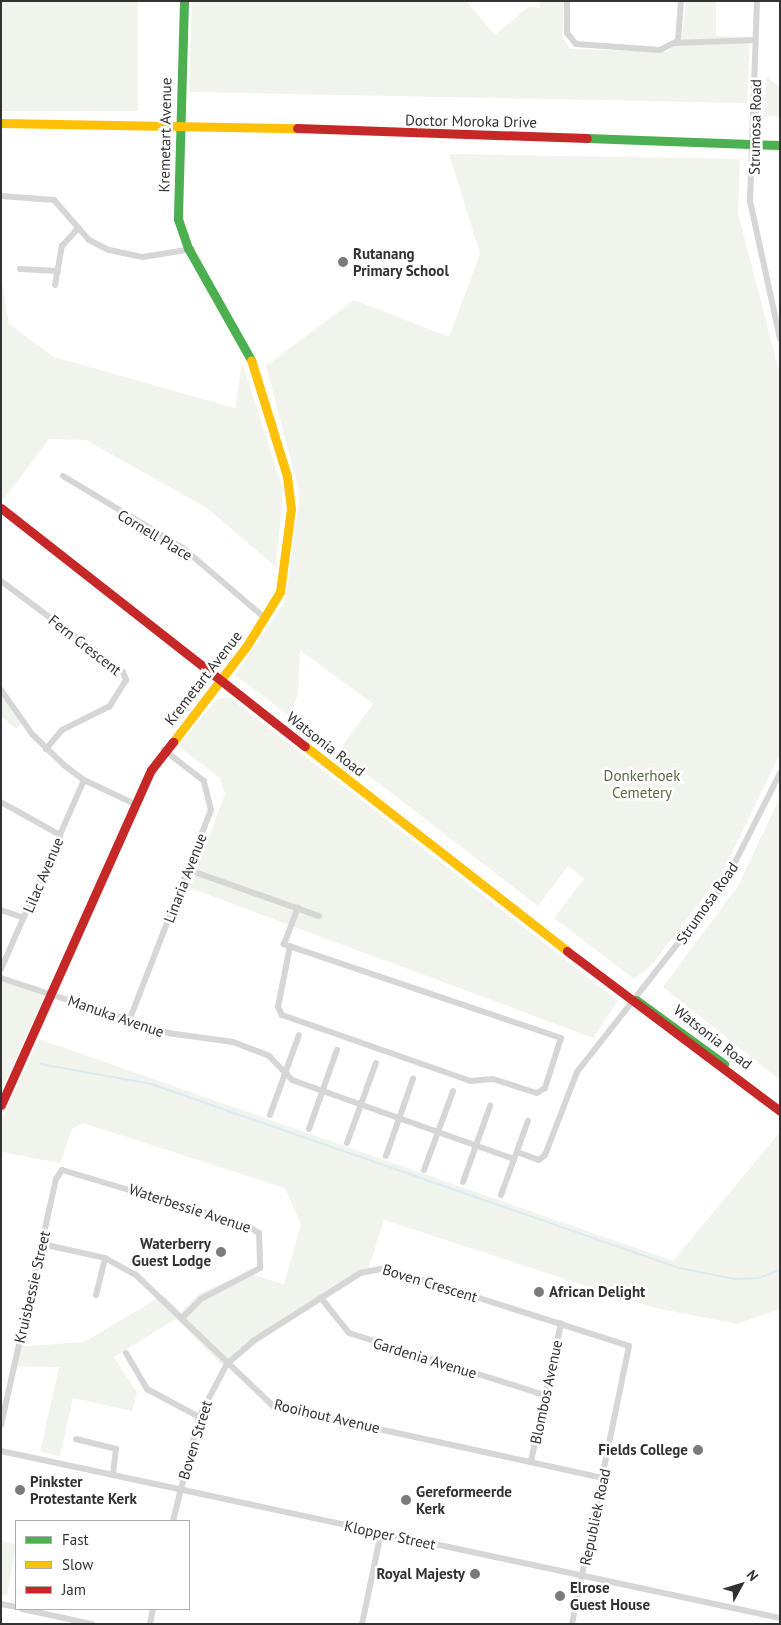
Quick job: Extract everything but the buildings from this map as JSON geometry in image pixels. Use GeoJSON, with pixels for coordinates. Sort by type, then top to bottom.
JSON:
{"type":"FeatureCollection","features":[{"type":"Feature","properties":{"kind":"main road","name":"Kremetart Avenue"},"geometry":{"type":"LineString","coordinates":[[1,1106],[135,804],[164,750],[266,619],[280,592],[290,489],[256,369],[192,252],[182,219],[183,5]]}},
{"type":"Feature","properties":{"kind":"main road","name":"Doctor Moroka Drive"},"geometry":{"type":"LineString","coordinates":[[1,123],[753,141],[780,139]]}},
{"type":"Feature","properties":{"kind":"main road","name":"Doctor Moroka Drive"},"geometry":{"type":"LineString","coordinates":[[753,141],[780,145]]}},
{"type":"Feature","properties":{"kind":"main road","name":"Watsonia Road"},"geometry":{"type":"LineString","coordinates":[[1,508],[636,1000],[663,1016],[780,1112]]}},
{"type":"Feature","properties":{"kind":"street"},"geometry":{"type":"LineString","coordinates":[[567,1],[567,33],[578,45],[660,50],[676,43],[755,44]]}},
{"type":"Feature","properties":{"kind":"street"},"geometry":{"type":"LineString","coordinates":[[676,43],[681,1]]}},
{"type":"Feature","properties":{"kind":"street","name":"Strumosa Road"},"geometry":{"type":"LineString","coordinates":[[757,1],[751,206],[753,230],[778,322],[780,339]]}},
{"type":"Feature","properties":{"kind":"street"},"geometry":{"type":"LineString","coordinates":[[1,196],[48,197],[60,204],[78,228],[98,245],[137,256],[192,252]]}},
{"type":"Feature","properties":{"kind":"street"},"geometry":{"type":"LineString","coordinates":[[55,285],[64,240],[78,228]]}},
{"type":"Feature","properties":{"kind":"street"},"geometry":{"type":"LineString","coordinates":[[20,269],[58,271]]}},
{"type":"Feature","properties":{"kind":"street","name":"Cornell Place"},"geometry":{"type":"LineString","coordinates":[[63,476],[183,548],[266,619]]}},
{"type":"Feature","properties":{"kind":"street","name":"Fern Crescent"},"geometry":{"type":"LineString","coordinates":[[1,581],[123,672],[126,680],[104,711],[62,730],[46,749]]}},
{"type":"Feature","properties":{"kind":"street"},"geometry":{"type":"LineString","coordinates":[[1,690],[46,749],[84,780],[135,804]]}},
{"type":"Feature","properties":{"kind":"street","name":"Linaria Avenue"},"geometry":{"type":"LineString","coordinates":[[128,1021],[189,870],[210,810],[210,791],[204,781],[164,750]]}},
{"type":"Feature","properties":{"kind":"street","name":"Strumosa Road"},"geometry":{"type":"LineString","coordinates":[[516,1155],[539,1160],[544,1157],[577,1072],[636,1000],[723,886],[780,773]]}},
{"type":"Feature","properties":{"kind":"street","name":"Lilac Avenue"},"geometry":{"type":"LineString","coordinates":[[1,969],[84,780]]}},
{"type":"Feature","properties":{"kind":"street"},"geometry":{"type":"LineString","coordinates":[[1,802],[60,835]]}},
{"type":"Feature","properties":{"kind":"street"},"geometry":{"type":"LineString","coordinates":[[189,870],[319,916]]}},
{"type":"Feature","properties":{"kind":"street"},"geometry":{"type":"LineString","coordinates":[[290,946],[278,1007],[282,1015],[470,1081],[493,1079],[537,1093],[545,1088],[562,1046],[557,1036],[290,946],[284,944],[298,908]]}},
{"type":"Feature","properties":{"kind":"street"},"geometry":{"type":"LineString","coordinates":[[1,910],[24,918]]}},
{"type":"Feature","properties":{"kind":"street","name":"Manuka Avenue"},"geometry":{"type":"LineString","coordinates":[[1,978],[128,1021],[179,1036],[233,1042],[269,1056],[285,1074]]}},
{"type":"Feature","properties":{"kind":"street"},"geometry":{"type":"LineString","coordinates":[[270,1115],[299,1036]]}},
{"type":"Feature","properties":{"kind":"street"},"geometry":{"type":"LineString","coordinates":[[309,1129],[337,1050]]}},
{"type":"Feature","properties":{"kind":"street"},"geometry":{"type":"LineString","coordinates":[[347,1142],[376,1063]]}},
{"type":"Feature","properties":{"kind":"street"},"geometry":{"type":"LineString","coordinates":[[285,1074],[438,1132],[516,1155]]}},
{"type":"Feature","properties":{"kind":"street"},"geometry":{"type":"LineString","coordinates":[[386,1156],[413,1079]]}},
{"type":"Feature","properties":{"kind":"street"},"geometry":{"type":"LineString","coordinates":[[424,1170],[453,1091]]}},
{"type":"Feature","properties":{"kind":"street"},"geometry":{"type":"LineString","coordinates":[[463,1182],[490,1106]]}},
{"type":"Feature","properties":{"kind":"street"},"geometry":{"type":"LineString","coordinates":[[502,1195],[528,1121]]}},
{"type":"Feature","properties":{"kind":"street","name":"Kruisbessie Street"},"geometry":{"type":"LineString","coordinates":[[1,1425],[58,1174],[68,1170],[80,1173]]}},
{"type":"Feature","properties":{"kind":"street","name":"Waterbessie Avenue"},"geometry":{"type":"LineString","coordinates":[[80,1173],[259,1233],[260,1268],[201,1299],[182,1318]]}},
{"type":"Feature","properties":{"kind":"street","name":"Rooihout Avenue"},"geometry":{"type":"LineString","coordinates":[[42,1244],[105,1258],[136,1275],[273,1406],[531,1460],[604,1478]]}},
{"type":"Feature","properties":{"kind":"street"},"geometry":{"type":"LineString","coordinates":[[96,1296],[105,1258]]}},
{"type":"Feature","properties":{"kind":"street","name":"Boven Crescent"},"geometry":{"type":"LineString","coordinates":[[227,1364],[249,1344],[321,1298],[378,1267],[626,1343]]}},
{"type":"Feature","properties":{"kind":"street","name":"Gardenia Avenue"},"geometry":{"type":"LineString","coordinates":[[321,1298],[349,1333],[545,1396]]}},
{"type":"Feature","properties":{"kind":"street","name":"Blombos Avenue"},"geometry":{"type":"LineString","coordinates":[[531,1460],[561,1323]]}},
{"type":"Feature","properties":{"kind":"street","name":"Republiek Road"},"geometry":{"type":"LineString","coordinates":[[572,1624],[631,1351],[626,1343]]}},
{"type":"Feature","properties":{"kind":"street"},"geometry":{"type":"LineString","coordinates":[[126,1353],[147,1389],[199,1417]]}},
{"type":"Feature","properties":{"kind":"street","name":"Boven Street"},"geometry":{"type":"LineString","coordinates":[[173,1520],[199,1417],[227,1364]]}},
{"type":"Feature","properties":{"kind":"street"},"geometry":{"type":"LineString","coordinates":[[76,1439],[116,1449],[113,1475]]}},
{"type":"Feature","properties":{"kind":"street","name":"Klopper Street"},"geometry":{"type":"LineString","coordinates":[[1,1450],[780,1618]]}},
{"type":"Feature","properties":{"kind":"street"},"geometry":{"type":"LineString","coordinates":[[362,1624],[381,1533]]}},
{"type":"Feature","properties":{"kind":"street"},"geometry":{"type":"LineString","coordinates":[[1,1604],[15,1607]]}},
{"type":"Feature","properties":{"kind":"street"},"geometry":{"type":"LineString","coordinates":[[150,1624],[154,1610]]}},
{"type":"Feature","properties":{"kind":"street"},"geometry":{"type":"LineString","coordinates":[[39,1611],[92,1624]]}},
{"type":"Feature","properties":{"kind":"green space"},"geometry":{"type":"Polygon","coordinates":[[[1,1],[138,1],[138,111],[1,111],[1,1]]]}},
{"type":"Feature","properties":{"kind":"green space"},"geometry":{"type":"Polygon","coordinates":[[[192,1],[466,1],[495,35],[528,7],[540,8],[540,1],[564,1],[562,36],[570,49],[667,52],[682,40],[686,1],[716,1],[716,36],[750,37],[747,103],[189,92],[192,1]]]}},
{"type":"Feature","properties":{"kind":"green space"},"geometry":{"type":"Polygon","coordinates":[[[766,77],[780,87],[780,117],[764,116],[766,77]]]}},
{"type":"Feature","properties":{"kind":"green space","name":"Donkerhoek Cemetery"},"geometry":{"type":"Polygon","coordinates":[[[449,154],[740,159],[738,213],[780,375],[780,754],[721,875],[650,967],[634,979],[554,918],[584,879],[568,866],[538,906],[338,752],[373,704],[300,650],[298,694],[290,716],[235,675],[285,602],[300,494],[266,366],[354,300],[449,337],[480,254],[449,154]]]}},
{"type":"Feature","properties":{"kind":"green space"},"geometry":{"type":"Polygon","coordinates":[[[1,275],[9,324],[54,357],[235,408],[242,362],[283,490],[276,567],[207,508],[86,440],[49,439],[4,499],[1,496],[1,275]]]}},
{"type":"Feature","properties":{"kind":"green space"},"geometry":{"type":"Polygon","coordinates":[[[1,695],[21,724],[16,729],[1,717],[1,695]]]}},
{"type":"Feature","properties":{"kind":"green space"},"geometry":{"type":"Polygon","coordinates":[[[229,697],[618,1001],[593,1038],[190,888],[225,794],[220,778],[178,746],[217,699],[229,697]]]}},
{"type":"Feature","properties":{"kind":"green space"},"geometry":{"type":"Polygon","coordinates":[[[780,797],[780,1080],[663,987],[738,886],[780,797]]]}},
{"type":"Feature","properties":{"kind":"green space"},"geometry":{"type":"Polygon","coordinates":[[[1,978],[46,993],[1,1091],[1,978]]]}},
{"type":"Feature","properties":{"kind":"green space"},"geometry":{"type":"Polygon","coordinates":[[[39,1039],[673,1261],[780,1132],[780,1309],[737,1324],[651,1307],[384,1220],[367,1273],[254,1345],[226,1369],[176,1319],[114,1357],[137,1393],[132,1411],[73,1398],[60,1456],[40,1452],[59,1367],[11,1366],[15,1347],[84,1342],[163,1295],[181,1312],[200,1293],[247,1273],[284,1284],[301,1224],[285,1188],[83,1123],[72,1129],[60,1163],[1,1152],[1,1121],[39,1039]]]}},
{"type":"Feature","properties":{"kind":"green space"},"geometry":{"type":"Polygon","coordinates":[[[1,1541],[15,1544],[15,1550],[7,1596],[1,1595],[1,1541]]]}},
{"type":"Feature","properties":{"kind":"waterway"},"geometry":{"type":"LineString","coordinates":[[40,1064],[151,1084],[679,1268],[735,1279],[759,1278],[780,1270]]}},
{"type":"Feature","properties":{"kind":"traffic: fast"},"geometry":{"type":"LineString","coordinates":[[184,1],[178,219],[188,248],[251,360]]}},
{"type":"Feature","properties":{"kind":"traffic: fast"},"geometry":{"type":"LineString","coordinates":[[587,138],[780,145]]}},
{"type":"Feature","properties":{"kind":"traffic: fast"},"geometry":{"type":"LineString","coordinates":[[636,1000],[724,1064]]}},
{"type":"Feature","properties":{"kind":"traffic: slow"},"geometry":{"type":"LineString","coordinates":[[1,123],[297,128]]}},
{"type":"Feature","properties":{"kind":"traffic: slow"},"geometry":{"type":"LineString","coordinates":[[173,742],[246,647],[280,592],[291,509],[287,476],[251,360]]}},
{"type":"Feature","properties":{"kind":"traffic: slow"},"geometry":{"type":"LineString","coordinates":[[305,746],[567,951]]}},
{"type":"Feature","properties":{"kind":"traffic: jam"},"geometry":{"type":"LineString","coordinates":[[297,128],[587,138]]}},
{"type":"Feature","properties":{"kind":"traffic: jam"},"geometry":{"type":"LineString","coordinates":[[1,508],[305,746]]}},
{"type":"Feature","properties":{"kind":"traffic: jam"},"geometry":{"type":"LineString","coordinates":[[1,1105],[151,770],[173,742]]}},
{"type":"Feature","properties":{"kind":"traffic: jam"},"geometry":{"type":"LineString","coordinates":[[567,951],[780,1111]]}},
{"type":"Feature","properties":{"kind":"place","name":"Rutanang Primary School"},"geometry":{"type":"Point","coordinates":[343,262]}},
{"type":"Feature","properties":{"kind":"place","name":"Waterberry Guest Lodge"},"geometry":{"type":"Point","coordinates":[221,1252]}},
{"type":"Feature","properties":{"kind":"place","name":"African Delight"},"geometry":{"type":"Point","coordinates":[539,1292]}},
{"type":"Feature","properties":{"kind":"place","name":"Fields College"},"geometry":{"type":"Point","coordinates":[698,1450]}},
{"type":"Feature","properties":{"kind":"place","name":"Pinkster Protestante Kerk"},"geometry":{"type":"Point","coordinates":[20,1490]}},
{"type":"Feature","properties":{"kind":"place","name":"Gereformeerde Kerk"},"geometry":{"type":"Point","coordinates":[406,1500]}},
{"type":"Feature","properties":{"kind":"place","name":"Royal Majesty"},"geometry":{"type":"Point","coordinates":[475,1574]}},
{"type":"Feature","properties":{"kind":"place","name":"Elrose Guest House"},"geometry":{"type":"Point","coordinates":[560,1596]}}]}
